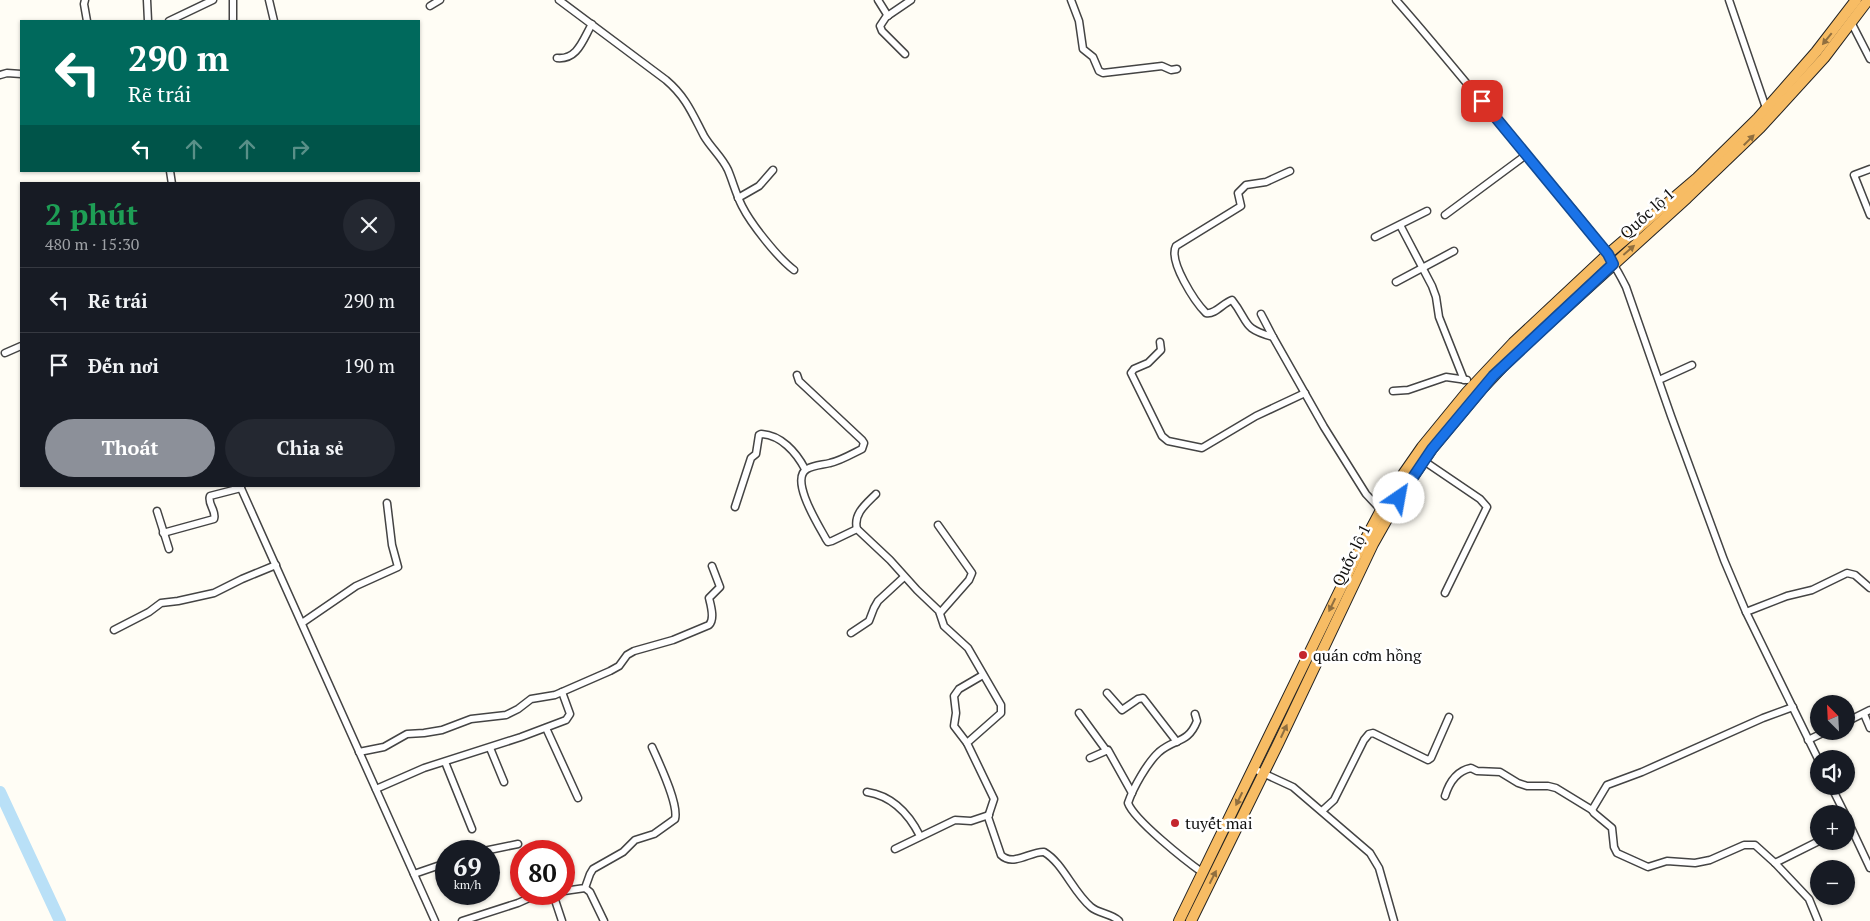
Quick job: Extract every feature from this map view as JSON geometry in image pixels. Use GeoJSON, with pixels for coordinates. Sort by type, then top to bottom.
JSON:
{"type":"FeatureCollection","features":[{"type":"Feature","properties":{"kind":"highway","name":"Quốc lộ 1"},"geometry":{"type":"LineString","coordinates":[[1191,921],[1264,774],[1372,544],[1399,498],[1424,461],[1462,412],[1497,372],[1610,259],[1697,178],[1766,108],[1816,52],[1856,0]]}},
{"type":"Feature","properties":{"kind":"highway","name":"Quốc lộ 1"},"geometry":{"type":"LineString","coordinates":[[1179,921],[1352,565],[1390,493],[1422,447],[1475,383],[1513,343],[1752,136],[1816,67],[1868,0]]}},
{"type":"Feature","properties":{"kind":"street"},"geometry":{"type":"LineString","coordinates":[[86,0],[84,4],[86,20]]}},
{"type":"Feature","properties":{"kind":"street"},"geometry":{"type":"LineString","coordinates":[[147,0],[148,20]]}},
{"type":"Feature","properties":{"kind":"street"},"geometry":{"type":"LineString","coordinates":[[171,20],[213,0]]}},
{"type":"Feature","properties":{"kind":"street"},"geometry":{"type":"LineString","coordinates":[[233,20],[234,0]]}},
{"type":"Feature","properties":{"kind":"street"},"geometry":{"type":"LineString","coordinates":[[269,0],[274,20]]}},
{"type":"Feature","properties":{"kind":"street"},"geometry":{"type":"LineString","coordinates":[[430,6],[440,0]]}},
{"type":"Feature","properties":{"kind":"street"},"geometry":{"type":"LineString","coordinates":[[559,0],[666,80],[681,95],[696,117],[705,138],[728,170],[743,196],[742,208],[783,262],[794,270]]}},
{"type":"Feature","properties":{"kind":"street"},"geometry":{"type":"LineString","coordinates":[[878,0],[888,16]]}},
{"type":"Feature","properties":{"kind":"street"},"geometry":{"type":"LineString","coordinates":[[905,54],[880,28],[880,23],[910,0]]}},
{"type":"Feature","properties":{"kind":"street"},"geometry":{"type":"LineString","coordinates":[[1071,0],[1079,21],[1083,49],[1093,57],[1099,71],[1104,73],[1162,66],[1171,70],[1177,69]]}},
{"type":"Feature","properties":{"kind":"street"},"geometry":{"type":"LineString","coordinates":[[1396,0],[1610,259],[1626,287],[1724,560],[1746,612],[1813,750]]}},
{"type":"Feature","properties":{"kind":"street"},"geometry":{"type":"LineString","coordinates":[[1728,0],[1766,108]]}},
{"type":"Feature","properties":{"kind":"street"},"geometry":{"type":"LineString","coordinates":[[1851,22],[1870,59]]}},
{"type":"Feature","properties":{"kind":"street"},"geometry":{"type":"LineString","coordinates":[[557,58],[565,59],[575,53],[592,24]]}},
{"type":"Feature","properties":{"kind":"street"},"geometry":{"type":"LineString","coordinates":[[0,75],[4,73],[20,74]]}},
{"type":"Feature","properties":{"kind":"street"},"geometry":{"type":"LineString","coordinates":[[1445,215],[1526,155]]}},
{"type":"Feature","properties":{"kind":"street"},"geometry":{"type":"LineString","coordinates":[[1869,217],[1854,175],[1870,169]]}},
{"type":"Feature","properties":{"kind":"street"},"geometry":{"type":"LineString","coordinates":[[743,196],[759,186],[773,170]]}},
{"type":"Feature","properties":{"kind":"street"},"geometry":{"type":"LineString","coordinates":[[1273,337],[1256,332],[1250,328],[1232,300],[1212,313],[1206,313],[1182,278],[1174,248],[1241,206],[1238,193],[1246,185],[1266,182],[1290,171]]}},
{"type":"Feature","properties":{"kind":"street"},"geometry":{"type":"LineString","coordinates":[[1376,237],[1427,211]]}},
{"type":"Feature","properties":{"kind":"street"},"geometry":{"type":"LineString","coordinates":[[1400,224],[1434,292],[1439,317],[1464,380]]}},
{"type":"Feature","properties":{"kind":"street"},"geometry":{"type":"LineString","coordinates":[[1396,282],[1454,251]]}},
{"type":"Feature","properties":{"kind":"street"},"geometry":{"type":"LineString","coordinates":[[1261,314],[1305,393],[1366,494],[1381,510]]}},
{"type":"Feature","properties":{"kind":"street"},"geometry":{"type":"LineString","coordinates":[[1160,342],[1162,350],[1148,363],[1134,369],[1131,373],[1162,436],[1168,440],[1204,447],[1224,433],[1305,393]]}},
{"type":"Feature","properties":{"kind":"street"},"geometry":{"type":"LineString","coordinates":[[5,353],[20,346]]}},
{"type":"Feature","properties":{"kind":"street"},"geometry":{"type":"LineString","coordinates":[[1659,380],[1692,364]]}},
{"type":"Feature","properties":{"kind":"street"},"geometry":{"type":"LineString","coordinates":[[797,375],[799,381],[864,443],[862,449],[839,460],[806,469],[801,474],[800,488],[827,541],[832,541],[857,530]]}},
{"type":"Feature","properties":{"kind":"street"},"geometry":{"type":"LineString","coordinates":[[1393,391],[1408,390],[1446,377],[1475,383]]}},
{"type":"Feature","properties":{"kind":"street"},"geometry":{"type":"LineString","coordinates":[[735,506],[750,458],[756,454],[759,435],[768,435],[784,443],[800,458],[806,469]]}},
{"type":"Feature","properties":{"kind":"street"},"geometry":{"type":"LineString","coordinates":[[1424,461],[1480,499],[1487,507],[1445,593]]}},
{"type":"Feature","properties":{"kind":"street"},"geometry":{"type":"LineString","coordinates":[[163,533],[214,519],[215,515],[209,500],[210,496],[241,487],[435,921]]}},
{"type":"Feature","properties":{"kind":"street"},"geometry":{"type":"LineString","coordinates":[[876,494],[857,515],[855,523],[857,530],[890,560],[940,613],[944,626],[968,648],[1001,705],[1002,711],[967,743]]}},
{"type":"Feature","properties":{"kind":"street"},"geometry":{"type":"LineString","coordinates":[[302,623],[356,586],[398,568],[392,545],[387,504]]}},
{"type":"Feature","properties":{"kind":"street"},"geometry":{"type":"LineString","coordinates":[[157,510],[169,549]]}},
{"type":"Feature","properties":{"kind":"street"},"geometry":{"type":"LineString","coordinates":[[938,525],[972,573],[969,580],[940,613]]}},
{"type":"Feature","properties":{"kind":"street"},"geometry":{"type":"LineString","coordinates":[[114,630],[162,603],[178,602],[214,593],[276,565]]}},
{"type":"Feature","properties":{"kind":"street"},"geometry":{"type":"LineString","coordinates":[[359,752],[384,747],[406,734],[442,730],[472,719],[506,715],[518,710],[531,698],[562,692],[619,666],[634,651],[673,640],[711,624],[712,617],[709,598],[720,587],[712,566]]}},
{"type":"Feature","properties":{"kind":"street"},"geometry":{"type":"LineString","coordinates":[[1746,612],[1787,596],[1812,590],[1842,574],[1855,575],[1870,588]]}},
{"type":"Feature","properties":{"kind":"street"},"geometry":{"type":"LineString","coordinates":[[851,633],[869,621],[878,601],[904,577]]}},
{"type":"Feature","properties":{"kind":"street"},"geometry":{"type":"LineString","coordinates":[[984,675],[959,689],[954,696],[956,714],[953,722],[967,743],[994,799],[988,815],[1002,857],[1016,859],[1044,852],[1055,861],[1090,906],[1119,921]]}},
{"type":"Feature","properties":{"kind":"street"},"geometry":{"type":"LineString","coordinates":[[376,789],[412,773],[490,748],[546,728],[569,717],[570,714],[562,692]]}},
{"type":"Feature","properties":{"kind":"street"},"geometry":{"type":"LineString","coordinates":[[1107,693],[1122,710],[1138,699],[1143,698],[1177,742]]}},
{"type":"Feature","properties":{"kind":"street"},"geometry":{"type":"LineString","coordinates":[[1592,810],[1607,786],[1793,707]]}},
{"type":"Feature","properties":{"kind":"street"},"geometry":{"type":"LineString","coordinates":[[1855,718],[1870,710]]}},
{"type":"Feature","properties":{"kind":"street"},"geometry":{"type":"LineString","coordinates":[[1079,712],[1106,750],[1115,759],[1132,793]]}},
{"type":"Feature","properties":{"kind":"street"},"geometry":{"type":"LineString","coordinates":[[1195,714],[1196,723],[1190,735],[1170,744],[1157,754],[1128,802],[1131,809],[1176,853],[1202,873]]}},
{"type":"Feature","properties":{"kind":"street"},"geometry":{"type":"LineString","coordinates":[[1864,714],[1870,728]]}},
{"type":"Feature","properties":{"kind":"street"},"geometry":{"type":"LineString","coordinates":[[1322,811],[1334,800],[1364,740],[1369,734],[1373,733],[1428,760],[1434,753],[1449,718]]}},
{"type":"Feature","properties":{"kind":"street"},"geometry":{"type":"LineString","coordinates":[[546,728],[578,798]]}},
{"type":"Feature","properties":{"kind":"street"},"geometry":{"type":"LineString","coordinates":[[585,888],[593,870],[623,852],[635,840],[654,834],[676,818],[670,792],[652,747]]}},
{"type":"Feature","properties":{"kind":"street"},"geometry":{"type":"LineString","coordinates":[[490,748],[504,782]]}},
{"type":"Feature","properties":{"kind":"street"},"geometry":{"type":"LineString","coordinates":[[1090,758],[1106,750]]}},
{"type":"Feature","properties":{"kind":"street"},"geometry":{"type":"LineString","coordinates":[[445,762],[472,829]]}},
{"type":"Feature","properties":{"kind":"street"},"geometry":{"type":"LineString","coordinates":[[1445,796],[1448,783],[1460,773],[1470,768],[1477,772],[1500,772],[1527,786],[1556,788],[1592,810],[1594,814],[1612,828],[1616,853],[1645,866],[1667,861],[1695,863],[1710,860],[1738,847],[1752,844],[1758,847],[1775,863],[1809,899],[1818,921]]}},
{"type":"Feature","properties":{"kind":"street"},"geometry":{"type":"LineString","coordinates":[[1254,769],[1293,787],[1375,860],[1381,873],[1394,921]]}},
{"type":"Feature","properties":{"kind":"street"},"geometry":{"type":"LineString","coordinates":[[867,792],[880,794],[897,806],[909,816],[920,836]]}},
{"type":"Feature","properties":{"kind":"street"},"geometry":{"type":"LineString","coordinates":[[895,849],[955,820],[971,821],[988,815]]}},
{"type":"Feature","properties":{"kind":"street"},"geometry":{"type":"LineString","coordinates":[[1855,839],[1870,868]]}},
{"type":"Feature","properties":{"kind":"street"},"geometry":{"type":"LineString","coordinates":[[1775,863],[1810,846]]}},
{"type":"Feature","properties":{"kind":"street"},"geometry":{"type":"LineString","coordinates":[[414,874],[435,867]]}},
{"type":"Feature","properties":{"kind":"street"},"geometry":{"type":"LineString","coordinates":[[575,890],[585,888],[590,892],[604,921]]}},
{"type":"Feature","properties":{"kind":"street"},"geometry":{"type":"LineString","coordinates":[[462,921],[515,905]]}},
{"type":"Feature","properties":{"kind":"street"},"geometry":{"type":"LineString","coordinates":[[557,905],[562,921]]}},
{"type":"Feature","properties":{"kind":"waterway"},"geometry":{"type":"LineString","coordinates":[[0,792],[60,921]]}},
{"type":"Feature","properties":{"kind":"place","name":"quán cơm hồng"},"geometry":{"type":"Point","coordinates":[1303,655]}},
{"type":"Feature","properties":{"kind":"place","name":"tuyết mai"},"geometry":{"type":"Point","coordinates":[1175,823]}},
{"type":"Feature","properties":{"kind":"route"},"geometry":{"type":"LineString","coordinates":[[1399,498],[1432,449],[1493,376],[1613,264],[1608,254],[1482,101]]}}]}
